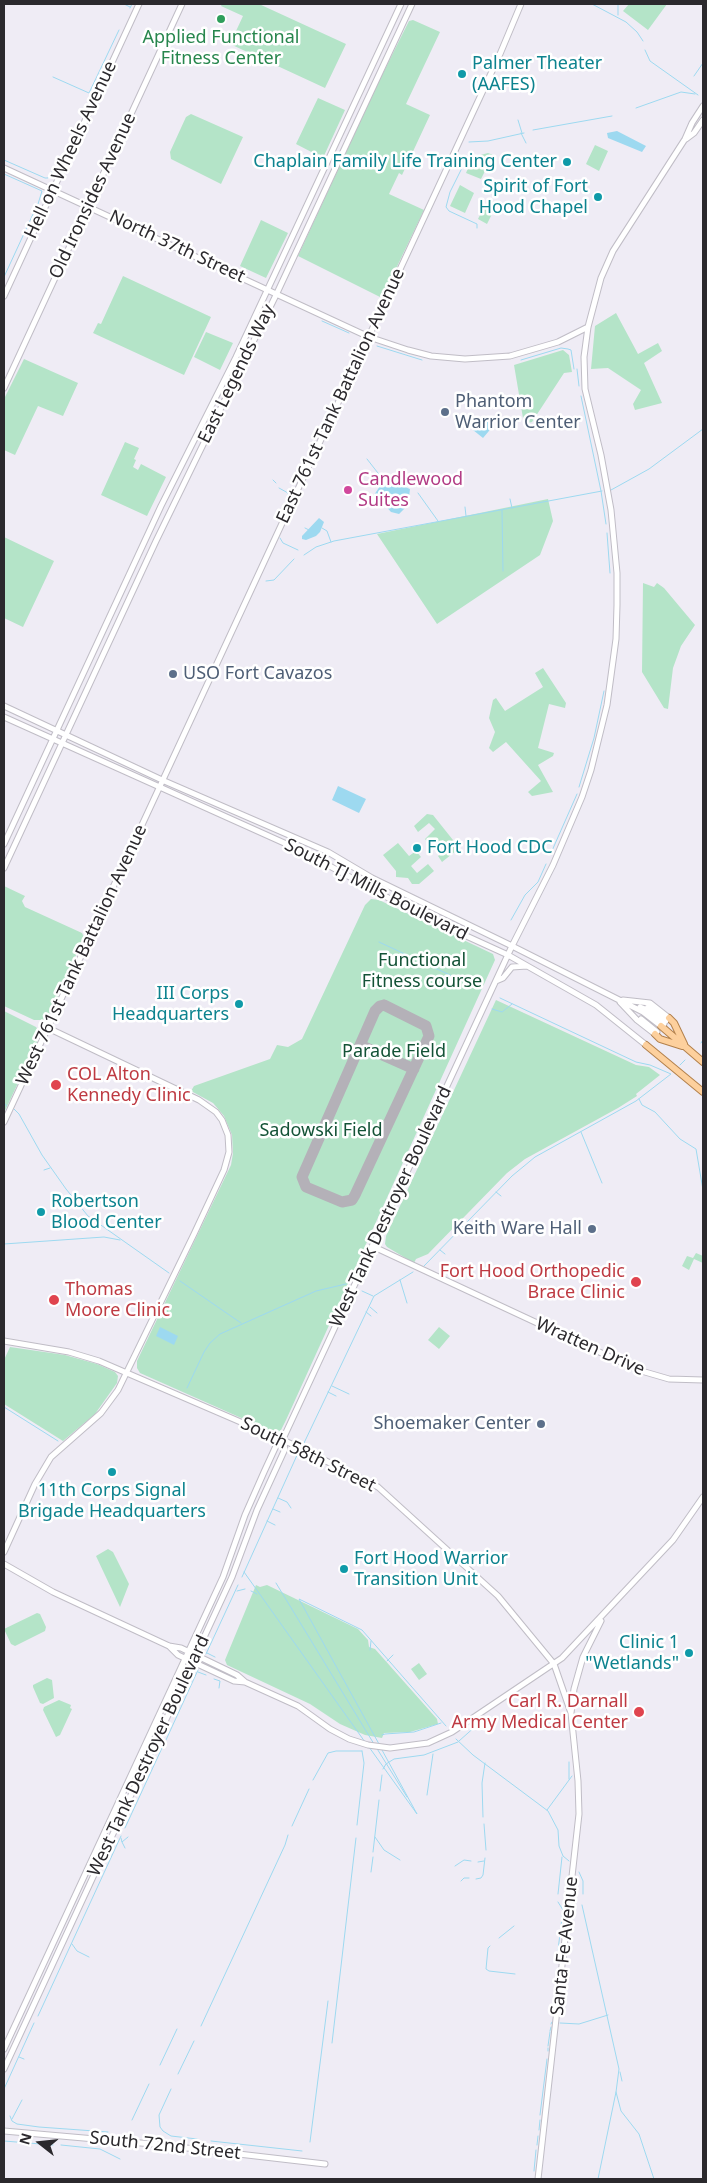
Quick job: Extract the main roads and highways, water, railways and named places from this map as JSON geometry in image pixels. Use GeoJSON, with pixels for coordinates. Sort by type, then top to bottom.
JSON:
{"type":"FeatureCollection","features":[{"type":"Feature","properties":{"kind":"main road"},"geometry":{"type":"LineString","coordinates":[[662,1026],[674,1023],[686,1047]]}},
{"type":"Feature","properties":{"kind":"main road"},"geometry":{"type":"LineString","coordinates":[[662,1026],[660,1039],[686,1047]]}},
{"type":"Feature","properties":{"kind":"main road"},"geometry":{"type":"LineString","coordinates":[[662,1026],[703,1062]]}},
{"type":"Feature","properties":{"kind":"main road","name":"South TJ Mills Boulevard"},"geometry":{"type":"LineString","coordinates":[[646,1044],[703,1092]]}},
{"type":"Feature","properties":{"kind":"main road"},"geometry":{"type":"LineString","coordinates":[[692,1083],[703,1098]]}},
{"type":"Feature","properties":{"kind":"water"},"geometry":{"type":"Polygon","coordinates":[[[617,131],[646,146],[642,152],[608,138],[607,133],[617,131]]]}},
{"type":"Feature","properties":{"kind":"water"},"geometry":{"type":"Polygon","coordinates":[[[483,417],[494,425],[483,438],[473,430],[483,417]]]}},
{"type":"Feature","properties":{"kind":"water"},"geometry":{"type":"Polygon","coordinates":[[[388,480],[410,489],[408,505],[399,514],[391,512],[382,502],[370,501],[382,483],[388,480]]]}},
{"type":"Feature","properties":{"kind":"water"},"geometry":{"type":"Polygon","coordinates":[[[319,518],[324,522],[320,532],[306,540],[302,539],[302,536],[319,518]]]}},
{"type":"Feature","properties":{"kind":"water"},"geometry":{"type":"Polygon","coordinates":[[[338,786],[366,799],[359,813],[332,800],[338,786]]]}},
{"type":"Feature","properties":{"kind":"water"},"geometry":{"type":"Polygon","coordinates":[[[160,1327],[178,1336],[174,1345],[156,1336],[160,1327]]]}},
{"type":"Feature","properties":{"kind":"waterway"},"geometry":{"type":"LineString","coordinates":[[124,4],[130,7]]}},
{"type":"Feature","properties":{"kind":"waterway"},"geometry":{"type":"LineString","coordinates":[[130,8],[132,4]]}},
{"type":"Feature","properties":{"kind":"waterway"},"geometry":{"type":"LineString","coordinates":[[592,4],[626,22],[637,32],[643,41]]}},
{"type":"Feature","properties":{"kind":"waterway"},"geometry":{"type":"LineString","coordinates":[[618,4],[618,15]]}},
{"type":"Feature","properties":{"kind":"waterway"},"geometry":{"type":"LineString","coordinates":[[53,77],[89,93],[119,30]]}},
{"type":"Feature","properties":{"kind":"waterway"},"geometry":{"type":"LineString","coordinates":[[645,50],[650,61],[698,95]]}},
{"type":"Feature","properties":{"kind":"waterway"},"geometry":{"type":"LineString","coordinates":[[694,76],[703,63]]}},
{"type":"Feature","properties":{"kind":"waterway"},"geometry":{"type":"LineString","coordinates":[[636,108],[681,92],[695,94]]}},
{"type":"Feature","properties":{"kind":"waterway"},"geometry":{"type":"LineString","coordinates":[[533,130],[612,116]]}},
{"type":"Feature","properties":{"kind":"waterway"},"geometry":{"type":"LineString","coordinates":[[518,120],[522,133]]}},
{"type":"Feature","properties":{"kind":"waterway"},"geometry":{"type":"LineString","coordinates":[[521,133],[526,143]]}},
{"type":"Feature","properties":{"kind":"waterway"},"geometry":{"type":"LineString","coordinates":[[469,142],[488,141],[524,133]]}},
{"type":"Feature","properties":{"kind":"waterway"},"geometry":{"type":"LineString","coordinates":[[4,160],[45,178],[48,178],[54,169]]}},
{"type":"Feature","properties":{"kind":"waterway"},"geometry":{"type":"LineString","coordinates":[[463,166],[450,192],[446,207],[449,211],[477,224],[477,228]]}},
{"type":"Feature","properties":{"kind":"waterway"},"geometry":{"type":"LineString","coordinates":[[4,174],[42,191],[38,204]]}},
{"type":"Feature","properties":{"kind":"waterway"},"geometry":{"type":"LineString","coordinates":[[4,277],[34,212]]}},
{"type":"Feature","properties":{"kind":"waterway"},"geometry":{"type":"LineString","coordinates":[[322,321],[349,333]]}},
{"type":"Feature","properties":{"kind":"waterway"},"geometry":{"type":"LineString","coordinates":[[377,346],[422,360]]}},
{"type":"Feature","properties":{"kind":"waterway"},"geometry":{"type":"LineString","coordinates":[[521,360],[561,348],[568,349],[571,350],[574,369]]}},
{"type":"Feature","properties":{"kind":"waterway"},"geometry":{"type":"LineString","coordinates":[[577,369],[579,386]]}},
{"type":"Feature","properties":{"kind":"waterway"},"geometry":{"type":"LineString","coordinates":[[581,396],[606,524]]}},
{"type":"Feature","properties":{"kind":"waterway"},"geometry":{"type":"LineString","coordinates":[[611,490],[649,469],[703,429]]}},
{"type":"Feature","properties":{"kind":"waterway"},"geometry":{"type":"LineString","coordinates":[[367,459],[385,482]]}},
{"type":"Feature","properties":{"kind":"waterway"},"geometry":{"type":"LineString","coordinates":[[273,480],[276,483]]}},
{"type":"Feature","properties":{"kind":"waterway"},"geometry":{"type":"LineString","coordinates":[[279,488],[288,493],[289,498]]}},
{"type":"Feature","properties":{"kind":"waterway"},"geometry":{"type":"LineString","coordinates":[[304,555],[316,547],[334,541],[602,491]]}},
{"type":"Feature","properties":{"kind":"waterway"},"geometry":{"type":"LineString","coordinates":[[418,493],[438,521]]}},
{"type":"Feature","properties":{"kind":"waterway"},"geometry":{"type":"LineString","coordinates":[[510,499],[512,508]]}},
{"type":"Feature","properties":{"kind":"waterway"},"geometry":{"type":"LineString","coordinates":[[465,507],[466,516]]}},
{"type":"Feature","properties":{"kind":"waterway"},"geometry":{"type":"LineString","coordinates":[[502,510],[503,571]]}},
{"type":"Feature","properties":{"kind":"waterway"},"geometry":{"type":"LineString","coordinates":[[305,528],[309,530]]}},
{"type":"Feature","properties":{"kind":"waterway"},"geometry":{"type":"LineString","coordinates":[[322,528],[327,531],[331,542]]}},
{"type":"Feature","properties":{"kind":"waterway"},"geometry":{"type":"LineString","coordinates":[[607,533],[610,573]]}},
{"type":"Feature","properties":{"kind":"waterway"},"geometry":{"type":"LineString","coordinates":[[280,538],[283,543],[298,550]]}},
{"type":"Feature","properties":{"kind":"waterway"},"geometry":{"type":"LineString","coordinates":[[266,581],[274,580],[294,559]]}},
{"type":"Feature","properties":{"kind":"waterway"},"geometry":{"type":"LineString","coordinates":[[579,787],[594,738],[604,691]]}},
{"type":"Feature","properties":{"kind":"waterway"},"geometry":{"type":"LineString","coordinates":[[551,853],[577,794]]}},
{"type":"Feature","properties":{"kind":"waterway"},"geometry":{"type":"LineString","coordinates":[[511,920],[525,895],[538,882],[546,864]]}},
{"type":"Feature","properties":{"kind":"waterway"},"geometry":{"type":"LineString","coordinates":[[379,942],[480,989]]}},
{"type":"Feature","properties":{"kind":"waterway"},"geometry":{"type":"LineString","coordinates":[[424,1266],[512,1176],[535,1157],[636,1101],[671,1074],[650,1065],[636,1062],[500,998]]}},
{"type":"Feature","properties":{"kind":"waterway"},"geometry":{"type":"LineString","coordinates":[[492,1009],[502,1012],[512,1004]]}},
{"type":"Feature","properties":{"kind":"waterway"},"geometry":{"type":"LineString","coordinates":[[680,1065],[685,1060]]}},
{"type":"Feature","properties":{"kind":"waterway"},"geometry":{"type":"LineString","coordinates":[[639,1099],[642,1105],[655,1112],[680,1139],[696,1149],[703,1190]]}},
{"type":"Feature","properties":{"kind":"waterway"},"geometry":{"type":"LineString","coordinates":[[4,1103],[7,1106]]}},
{"type":"Feature","properties":{"kind":"waterway"},"geometry":{"type":"LineString","coordinates":[[14,1109],[19,1114],[42,1155],[88,1216],[169,1273]]}},
{"type":"Feature","properties":{"kind":"waterway"},"geometry":{"type":"LineString","coordinates":[[581,1132],[602,1183]]}},
{"type":"Feature","properties":{"kind":"waterway"},"geometry":{"type":"LineString","coordinates":[[44,1170],[50,1168]]}},
{"type":"Feature","properties":{"kind":"waterway"},"geometry":{"type":"LineString","coordinates":[[496,1192],[501,1196]]}},
{"type":"Feature","properties":{"kind":"waterway"},"geometry":{"type":"LineString","coordinates":[[63,1198],[72,1197]]}},
{"type":"Feature","properties":{"kind":"waterway"},"geometry":{"type":"LineString","coordinates":[[4,1244],[104,1237],[120,1240]]}},
{"type":"Feature","properties":{"kind":"waterway"},"geometry":{"type":"LineString","coordinates":[[440,1250],[445,1254]]}},
{"type":"Feature","properties":{"kind":"waterway"},"geometry":{"type":"LineString","coordinates":[[304,1443],[374,1296],[413,1272]]}},
{"type":"Feature","properties":{"kind":"waterway"},"geometry":{"type":"LineString","coordinates":[[400,1280],[407,1303]]}},
{"type":"Feature","properties":{"kind":"waterway"},"geometry":{"type":"LineString","coordinates":[[180,1281],[241,1323]]}},
{"type":"Feature","properties":{"kind":"waterway"},"geometry":{"type":"LineString","coordinates":[[187,1388],[204,1352],[220,1334],[316,1291],[346,1284]]}},
{"type":"Feature","properties":{"kind":"waterway"},"geometry":{"type":"LineString","coordinates":[[362,1291],[373,1296]]}},
{"type":"Feature","properties":{"kind":"waterway"},"geometry":{"type":"LineString","coordinates":[[370,1307],[377,1313]]}},
{"type":"Feature","properties":{"kind":"waterway"},"geometry":{"type":"LineString","coordinates":[[366,1312],[371,1316]]}},
{"type":"Feature","properties":{"kind":"waterway"},"geometry":{"type":"LineString","coordinates":[[332,1386],[349,1394]]}},
{"type":"Feature","properties":{"kind":"waterway"},"geometry":{"type":"LineString","coordinates":[[328,1392],[336,1396]]}},
{"type":"Feature","properties":{"kind":"waterway"},"geometry":{"type":"LineString","coordinates":[[4,1407],[58,1441]]}},
{"type":"Feature","properties":{"kind":"waterway"},"geometry":{"type":"LineString","coordinates":[[242,1577],[298,1453]]}},
{"type":"Feature","properties":{"kind":"waterway"},"geometry":{"type":"LineString","coordinates":[[298,1454],[314,1464]]}},
{"type":"Feature","properties":{"kind":"waterway"},"geometry":{"type":"LineString","coordinates":[[278,1498],[287,1502],[291,1508]]}},
{"type":"Feature","properties":{"kind":"waterway"},"geometry":{"type":"LineString","coordinates":[[273,1509],[280,1512]]}},
{"type":"Feature","properties":{"kind":"waterway"},"geometry":{"type":"LineString","coordinates":[[267,1521],[275,1525]]}},
{"type":"Feature","properties":{"kind":"waterway"},"geometry":{"type":"LineString","coordinates":[[244,1572],[365,1742]]}},
{"type":"Feature","properties":{"kind":"waterway"},"geometry":{"type":"LineString","coordinates":[[276,1583],[374,1744]]}},
{"type":"Feature","properties":{"kind":"waterway"},"geometry":{"type":"LineString","coordinates":[[206,1654],[238,1585]]}},
{"type":"Feature","properties":{"kind":"waterway"},"geometry":{"type":"LineString","coordinates":[[237,1591],[245,1589]]}},
{"type":"Feature","properties":{"kind":"waterway"},"geometry":{"type":"LineString","coordinates":[[251,1591],[257,1594]]}},
{"type":"Feature","properties":{"kind":"waterway"},"geometry":{"type":"LineString","coordinates":[[379,1744],[299,1599],[362,1630],[446,1726]]}},
{"type":"Feature","properties":{"kind":"waterway"},"geometry":{"type":"LineString","coordinates":[[370,1650],[371,1641]]}},
{"type":"Feature","properties":{"kind":"waterway"},"geometry":{"type":"LineString","coordinates":[[207,1653],[215,1657]]}},
{"type":"Feature","properties":{"kind":"waterway"},"geometry":{"type":"LineString","coordinates":[[387,1661],[393,1655]]}},
{"type":"Feature","properties":{"kind":"waterway"},"geometry":{"type":"LineString","coordinates":[[166,1740],[198,1670]]}},
{"type":"Feature","properties":{"kind":"waterway"},"geometry":{"type":"LineString","coordinates":[[198,1672],[206,1675]]}},
{"type":"Feature","properties":{"kind":"waterway"},"geometry":{"type":"LineString","coordinates":[[214,1679],[220,1681],[219,1688]]}},
{"type":"Feature","properties":{"kind":"waterway"},"geometry":{"type":"LineString","coordinates":[[382,1735],[414,1732],[441,1723]]}},
{"type":"Feature","properties":{"kind":"waterway"},"geometry":{"type":"LineString","coordinates":[[459,1741],[477,1725]]}},
{"type":"Feature","properties":{"kind":"waterway"},"geometry":{"type":"LineString","coordinates":[[456,1739],[473,1755],[548,1811],[558,1830],[559,1846],[563,1856],[569,1861]]}},
{"type":"Feature","properties":{"kind":"waterway"},"geometry":{"type":"LineString","coordinates":[[383,1769],[386,1764],[394,1759],[424,1755],[458,1742]]}},
{"type":"Feature","properties":{"kind":"waterway"},"geometry":{"type":"LineString","coordinates":[[369,1747],[417,1814],[382,1750]]}},
{"type":"Feature","properties":{"kind":"waterway"},"geometry":{"type":"LineString","coordinates":[[376,1747],[407,1797]]}},
{"type":"Feature","properties":{"kind":"waterway"},"geometry":{"type":"LineString","coordinates":[[125,1828],[162,1748]]}},
{"type":"Feature","properties":{"kind":"waterway"},"geometry":{"type":"LineString","coordinates":[[313,1780],[328,1753],[336,1751],[362,1751]]}},
{"type":"Feature","properties":{"kind":"waterway"},"geometry":{"type":"LineString","coordinates":[[357,1825],[364,1763],[362,1751]]}},
{"type":"Feature","properties":{"kind":"waterway"},"geometry":{"type":"LineString","coordinates":[[427,1795],[433,1754]]}},
{"type":"Feature","properties":{"kind":"waterway"},"geometry":{"type":"LineString","coordinates":[[569,1762],[569,1779]]}},
{"type":"Feature","properties":{"kind":"waterway"},"geometry":{"type":"LineString","coordinates":[[483,1817],[482,1783],[485,1763]]}},
{"type":"Feature","properties":{"kind":"waterway"},"geometry":{"type":"LineString","coordinates":[[380,1791],[382,1775]]}},
{"type":"Feature","properties":{"kind":"waterway"},"geometry":{"type":"LineString","coordinates":[[547,1810],[572,1776]]}},
{"type":"Feature","properties":{"kind":"waterway"},"geometry":{"type":"LineString","coordinates":[[292,1826],[309,1789]]}},
{"type":"Feature","properties":{"kind":"waterway"},"geometry":{"type":"LineString","coordinates":[[373,1852],[379,1800]]}},
{"type":"Feature","properties":{"kind":"waterway"},"geometry":{"type":"LineString","coordinates":[[484,1824],[486,1850]]}},
{"type":"Feature","properties":{"kind":"waterway"},"geometry":{"type":"LineString","coordinates":[[201,2026],[288,1835]]}},
{"type":"Feature","properties":{"kind":"waterway"},"geometry":{"type":"LineString","coordinates":[[38,2016],[121,1836]]}},
{"type":"Feature","properties":{"kind":"waterway"},"geometry":{"type":"LineString","coordinates":[[121,1838],[122,1842],[128,1837]]}},
{"type":"Feature","properties":{"kind":"waterway"},"geometry":{"type":"LineString","coordinates":[[375,1837],[384,1850],[400,1860]]}},
{"type":"Feature","properties":{"kind":"waterway"},"geometry":{"type":"LineString","coordinates":[[332,2043],[356,1838]]}},
{"type":"Feature","properties":{"kind":"waterway"},"geometry":{"type":"LineString","coordinates":[[122,1842],[125,1848]]}},
{"type":"Feature","properties":{"kind":"waterway"},"geometry":{"type":"LineString","coordinates":[[371,1872],[373,1857]]}},
{"type":"Feature","properties":{"kind":"waterway"},"geometry":{"type":"LineString","coordinates":[[558,1894],[562,1857]]}},
{"type":"Feature","properties":{"kind":"waterway"},"geometry":{"type":"LineString","coordinates":[[476,1879],[481,1878],[483,1875],[485,1858]]}},
{"type":"Feature","properties":{"kind":"waterway"},"geometry":{"type":"LineString","coordinates":[[455,1866],[464,1860],[471,1861]]}},
{"type":"Feature","properties":{"kind":"waterway"},"geometry":{"type":"LineString","coordinates":[[478,1862],[484,1861]]}},
{"type":"Feature","properties":{"kind":"waterway"},"geometry":{"type":"LineString","coordinates":[[579,1872],[583,1881],[583,1894]]}},
{"type":"Feature","properties":{"kind":"waterway"},"geometry":{"type":"LineString","coordinates":[[461,1881],[464,1878],[469,1878]]}},
{"type":"Feature","properties":{"kind":"waterway"},"geometry":{"type":"LineString","coordinates":[[558,1902],[563,1910],[558,1950]]}},
{"type":"Feature","properties":{"kind":"waterway"},"geometry":{"type":"LineString","coordinates":[[582,1905],[619,2069],[616,2092],[621,2111],[639,2134],[654,2179]]}},
{"type":"Feature","properties":{"kind":"waterway"},"geometry":{"type":"LineString","coordinates":[[499,1938],[514,1926]]}},
{"type":"Feature","properties":{"kind":"waterway"},"geometry":{"type":"LineString","coordinates":[[72,1944],[77,1951],[89,1957]]}},
{"type":"Feature","properties":{"kind":"waterway"},"geometry":{"type":"LineString","coordinates":[[490,1946],[488,1948],[486,1969],[515,1974]]}},
{"type":"Feature","properties":{"kind":"waterway"},"geometry":{"type":"LineString","coordinates":[[310,2142],[328,2001]]}},
{"type":"Feature","properties":{"kind":"waterway"},"geometry":{"type":"LineString","coordinates":[[560,2023],[579,2024],[608,2015]]}},
{"type":"Feature","properties":{"kind":"waterway"},"geometry":{"type":"LineString","coordinates":[[4,2089],[34,2023]]}},
{"type":"Feature","properties":{"kind":"waterway"},"geometry":{"type":"LineString","coordinates":[[550,2031],[551,2027]]}},
{"type":"Feature","properties":{"kind":"waterway"},"geometry":{"type":"LineString","coordinates":[[160,2065],[177,2029]]}},
{"type":"Feature","properties":{"kind":"waterway"},"geometry":{"type":"LineString","coordinates":[[548,2046],[550,2032]]}},
{"type":"Feature","properties":{"kind":"waterway"},"geometry":{"type":"LineString","coordinates":[[178,2074],[194,2041]]}},
{"type":"Feature","properties":{"kind":"waterway"},"geometry":{"type":"LineString","coordinates":[[19,2057],[24,2059]]}},
{"type":"Feature","properties":{"kind":"waterway"},"geometry":{"type":"LineString","coordinates":[[540,2115],[547,2059]]}},
{"type":"Feature","properties":{"kind":"waterway"},"geometry":{"type":"LineString","coordinates":[[620,2072],[622,2081]]}},
{"type":"Feature","properties":{"kind":"waterway"},"geometry":{"type":"LineString","coordinates":[[132,2120],[149,2084]]}},
{"type":"Feature","properties":{"kind":"waterway"},"geometry":{"type":"LineString","coordinates":[[171,2089],[159,2115],[160,2127],[171,2136],[197,2139]]}},
{"type":"Feature","properties":{"kind":"waterway"},"geometry":{"type":"LineString","coordinates":[[598,2179],[616,2092]]}},
{"type":"Feature","properties":{"kind":"waterway"},"geometry":{"type":"LineString","coordinates":[[12,2119],[22,2100]]}},
{"type":"Feature","properties":{"kind":"waterway"},"geometry":{"type":"LineString","coordinates":[[10,2116],[12,2121],[17,2124],[108,2132]]}},
{"type":"Feature","properties":{"kind":"waterway"},"geometry":{"type":"LineString","coordinates":[[539,2130],[540,2120]]}},
{"type":"Feature","properties":{"kind":"waterway"},"geometry":{"type":"LineString","coordinates":[[537,2145],[538,2136]]}},
{"type":"Feature","properties":{"kind":"waterway"},"geometry":{"type":"LineString","coordinates":[[4,2141],[53,2145]]}},
{"type":"Feature","properties":{"kind":"waterway"},"geometry":{"type":"LineString","coordinates":[[211,2141],[302,2151]]}},
{"type":"Feature","properties":{"kind":"waterway"},"geometry":{"type":"LineString","coordinates":[[4,2142],[4,2151]]}},
{"type":"Feature","properties":{"kind":"waterway"},"geometry":{"type":"LineString","coordinates":[[61,2145],[100,2149],[120,2159]]}},
{"type":"Feature","properties":{"kind":"waterway"},"geometry":{"type":"LineString","coordinates":[[534,2171],[536,2150]]}},
{"type":"Feature","properties":{"kind":"place","name":"Applied Functional Fitness Center"},"geometry":{"type":"Point","coordinates":[221,19]}},
{"type":"Feature","properties":{"kind":"place","name":"Palmer Theater (AAFES)"},"geometry":{"type":"Point","coordinates":[462,74]}},
{"type":"Feature","properties":{"kind":"place","name":"Chaplain Family Life Training Center"},"geometry":{"type":"Point","coordinates":[567,162]}},
{"type":"Feature","properties":{"kind":"place","name":"Spirit of Fort Hood Chapel"},"geometry":{"type":"Point","coordinates":[598,197]}},
{"type":"Feature","properties":{"kind":"place","name":"Phantom Warrior Center"},"geometry":{"type":"Point","coordinates":[445,412]}},
{"type":"Feature","properties":{"kind":"place","name":"Candlewood Suites"},"geometry":{"type":"Point","coordinates":[348,490]}},
{"type":"Feature","properties":{"kind":"place","name":"USO Fort Cavazos"},"geometry":{"type":"Point","coordinates":[173,674]}},
{"type":"Feature","properties":{"kind":"place","name":"Fort Hood CDC"},"geometry":{"type":"Point","coordinates":[417,848]}},
{"type":"Feature","properties":{"kind":"place","name":"III Corps Headquarters"},"geometry":{"type":"Point","coordinates":[239,1004]}},
{"type":"Feature","properties":{"kind":"place","name":"COL Alton Kennedy Clinic"},"geometry":{"type":"Point","coordinates":[56,1085]}},
{"type":"Feature","properties":{"kind":"place","name":"Robertson Blood Center"},"geometry":{"type":"Point","coordinates":[41,1212]}},
{"type":"Feature","properties":{"kind":"place","name":"Keith Ware Hall"},"geometry":{"type":"Point","coordinates":[592,1229]}},
{"type":"Feature","properties":{"kind":"place","name":"Fort Hood Orthopedic Brace Clinic"},"geometry":{"type":"Point","coordinates":[636,1282]}},
{"type":"Feature","properties":{"kind":"place","name":"Thomas Moore Clinic"},"geometry":{"type":"Point","coordinates":[54,1300]}},
{"type":"Feature","properties":{"kind":"place","name":"Shoemaker Center"},"geometry":{"type":"Point","coordinates":[541,1424]}},
{"type":"Feature","properties":{"kind":"place","name":"11th Corps Signal Brigade Headquarters"},"geometry":{"type":"Point","coordinates":[112,1472]}},
{"type":"Feature","properties":{"kind":"place","name":"Fort Hood Warrior Transition Unit"},"geometry":{"type":"Point","coordinates":[344,1569]}},
{"type":"Feature","properties":{"kind":"place","name":"Clinic 1 \"Wetlands\""},"geometry":{"type":"Point","coordinates":[689,1653]}},
{"type":"Feature","properties":{"kind":"place","name":"Carl R. Darnall Army Medical Center"},"geometry":{"type":"Point","coordinates":[639,1712]}},
{"type":"Feature","properties":{"kind":"park label","name":"Functional Fitness course"},"geometry":{"type":"Point","coordinates":[422,971]}},
{"type":"Feature","properties":{"kind":"park label","name":"Parade Field"},"geometry":{"type":"Point","coordinates":[394,1052]}},
{"type":"Feature","properties":{"kind":"park label","name":"Sadowski Field"},"geometry":{"type":"Point","coordinates":[321,1131]}}]}
